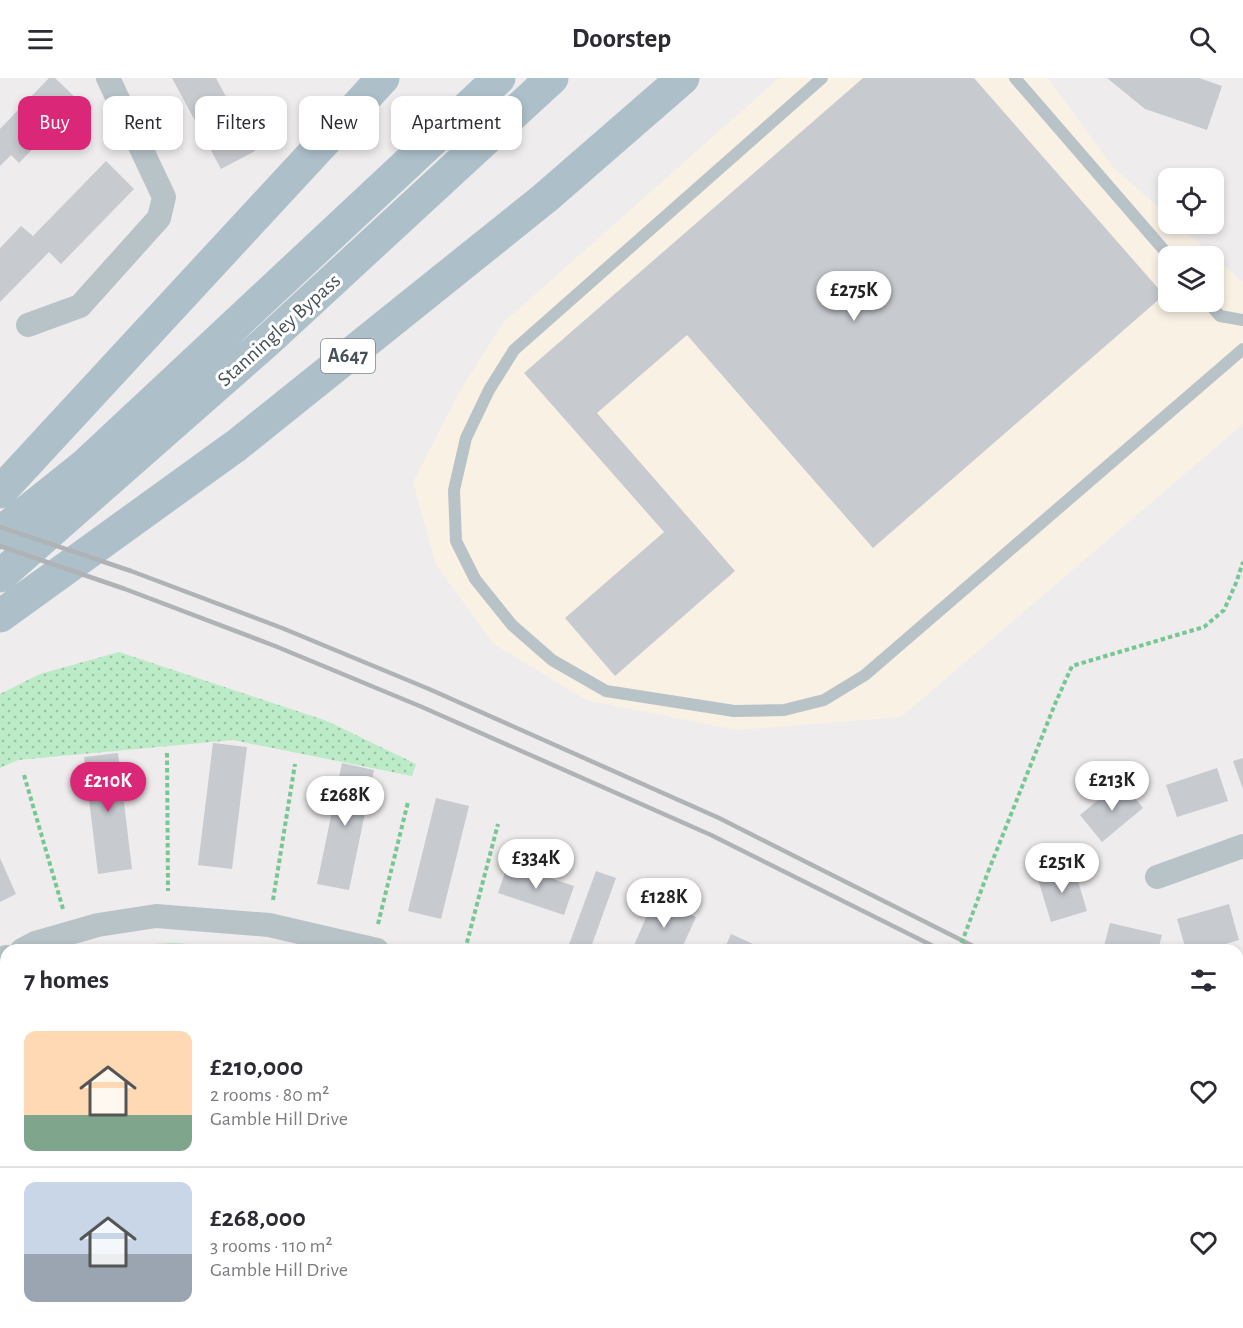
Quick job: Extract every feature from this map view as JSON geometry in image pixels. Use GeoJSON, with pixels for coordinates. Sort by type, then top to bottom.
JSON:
{"type":"FeatureCollection","features":[{"type":"Feature","properties":{"kind":"main road"},"geometry":{"type":"LineString","coordinates":[[0,492],[383,78]]}},
{"type":"Feature","properties":{"kind":"main road","name":"Stanningley Bypass"},"geometry":{"type":"LineString","coordinates":[[0,533],[86,464],[499,78]]}},
{"type":"Feature","properties":{"kind":"main road","name":"Stanningley Bypass"},"geometry":{"type":"LineString","coordinates":[[0,576],[267,342],[552,78]]}},
{"type":"Feature","properties":{"kind":"main road","name":"A647"},"geometry":{"type":"LineString","coordinates":[[0,616],[237,445],[545,198],[683,78]]}},
{"type":"Feature","properties":{"kind":"street"},"geometry":{"type":"LineString","coordinates":[[28,325],[80,306],[159,218],[164,197],[108,78]]}},
{"type":"Feature","properties":{"kind":"street"},"geometry":{"type":"LineString","coordinates":[[1157,877],[1243,846]]}},
{"type":"Feature","properties":{"kind":"street"},"geometry":{"type":"LineString","coordinates":[[33,944],[98,925],[156,916],[268,925],[351,944]]}},
{"type":"Feature","properties":{"kind":"lane"},"geometry":{"type":"LineString","coordinates":[[822,78],[514,350],[489,390],[466,438],[454,490],[456,541],[474,579],[512,625],[552,660],[606,691],[734,711],[783,710],[824,699],[865,675],[1243,349]]}},
{"type":"Feature","properties":{"kind":"lane"},"geometry":{"type":"LineString","coordinates":[[1015,78],[1160,246]]}},
{"type":"Feature","properties":{"kind":"lane"},"geometry":{"type":"LineString","coordinates":[[1217,312],[1220,316],[1243,320]]}},
{"type":"Feature","properties":{"kind":"path"},"geometry":{"type":"LineString","coordinates":[[961,944],[1072,666],[1204,627],[1224,610],[1243,562]]}},
{"type":"Feature","properties":{"kind":"path"},"geometry":{"type":"LineString","coordinates":[[167,753],[169,917]]}},
{"type":"Feature","properties":{"kind":"path"},"geometry":{"type":"LineString","coordinates":[[268,925],[295,764]]}},
{"type":"Feature","properties":{"kind":"path"},"geometry":{"type":"LineString","coordinates":[[24,775],[70,933]]}},
{"type":"Feature","properties":{"kind":"path"},"geometry":{"type":"LineString","coordinates":[[374,944],[408,802]]}},
{"type":"Feature","properties":{"kind":"path"},"geometry":{"type":"LineString","coordinates":[[467,944],[498,824]]}},
{"type":"Feature","properties":{"kind":"shaded area"},"geometry":{"type":"Polygon","coordinates":[[[779,78],[1048,78],[1112,166],[1158,207],[1158,234],[1188,234],[1202,246],[1158,246],[1158,312],[1224,312],[1224,266],[1243,282],[1243,424],[901,717],[737,730],[586,700],[494,644],[436,565],[413,482],[461,389],[503,323],[779,78]]]}},
{"type":"Feature","properties":{"kind":"green space"},"geometry":{"type":"Polygon","coordinates":[[[119,652],[327,721],[416,764],[412,776],[233,740],[18,760],[0,768],[0,694],[40,674],[119,652]]]}},
{"type":"Feature","properties":{"kind":"building"},"geometry":{"type":"Polygon","coordinates":[[[49,78],[55,78],[74,96],[32,96],[49,78]]]}},
{"type":"Feature","properties":{"kind":"building"},"geometry":{"type":"Polygon","coordinates":[[[172,78],[216,78],[226,96],[195,96],[195,121],[172,78]]]}},
{"type":"Feature","properties":{"kind":"building"},"geometry":{"type":"Polygon","coordinates":[[[863,78],[974,78],[1158,288],[1158,300],[873,548],[687,335],[597,413],[735,571],[615,676],[565,618],[664,532],[524,373],[863,78]]]}},
{"type":"Feature","properties":{"kind":"building"},"geometry":{"type":"Polygon","coordinates":[[[1107,78],[1199,78],[1222,86],[1207,130],[1145,109],[1107,78]]]}},
{"type":"Feature","properties":{"kind":"building"},"geometry":{"type":"Polygon","coordinates":[[[18,110],[18,150],[32,150],[19,163],[11,155],[0,166],[0,129],[18,110]]]}},
{"type":"Feature","properties":{"kind":"building"},"geometry":{"type":"Polygon","coordinates":[[[211,150],[254,150],[255,151],[221,169],[211,150]]]}},
{"type":"Feature","properties":{"kind":"building"},"geometry":{"type":"Polygon","coordinates":[[[106,161],[134,189],[61,264],[49,252],[0,302],[0,248],[21,226],[33,236],[106,161]]]}},
{"type":"Feature","properties":{"kind":"building"},"geometry":{"type":"Polygon","coordinates":[[[213,743],[247,747],[232,869],[198,865],[213,743]]]}},
{"type":"Feature","properties":{"kind":"building"},"geometry":{"type":"Polygon","coordinates":[[[118,753],[132,869],[98,874],[84,757],[118,753]]]}},
{"type":"Feature","properties":{"kind":"building"},"geometry":{"type":"Polygon","coordinates":[[[1243,758],[1243,789],[1233,761],[1243,758]]]}},
{"type":"Feature","properties":{"kind":"building"},"geometry":{"type":"Polygon","coordinates":[[[342,763],[374,770],[349,890],[317,884],[342,763]]]}},
{"type":"Feature","properties":{"kind":"building"},"geometry":{"type":"Polygon","coordinates":[[[1217,768],[1228,801],[1177,817],[1166,785],[1217,768]]]}},
{"type":"Feature","properties":{"kind":"building"},"geometry":{"type":"Polygon","coordinates":[[[1121,781],[1143,808],[1102,842],[1080,815],[1121,781]]]}},
{"type":"Feature","properties":{"kind":"building"},"geometry":{"type":"Polygon","coordinates":[[[436,798],[469,806],[441,919],[408,911],[436,798]]]}},
{"type":"Feature","properties":{"kind":"building"},"geometry":{"type":"Polygon","coordinates":[[[0,858],[16,894],[0,902],[0,858]]]}},
{"type":"Feature","properties":{"kind":"building"},"geometry":{"type":"Polygon","coordinates":[[[508,864],[574,886],[564,915],[498,893],[508,864]]]}},
{"type":"Feature","properties":{"kind":"building"},"geometry":{"type":"Polygon","coordinates":[[[1073,865],[1087,911],[1051,922],[1037,876],[1073,865]]]}},
{"type":"Feature","properties":{"kind":"building"},"geometry":{"type":"Polygon","coordinates":[[[596,871],[616,878],[592,944],[569,944],[596,871]]]}},
{"type":"Feature","properties":{"kind":"building"},"geometry":{"type":"Polygon","coordinates":[[[654,899],[696,917],[684,944],[635,944],[654,899]]]}},
{"type":"Feature","properties":{"kind":"building"},"geometry":{"type":"Polygon","coordinates":[[[1229,904],[1239,940],[1226,944],[1184,944],[1177,919],[1229,904]]]}},
{"type":"Feature","properties":{"kind":"building"},"geometry":{"type":"Polygon","coordinates":[[[1110,923],[1162,935],[1160,944],[1105,944],[1110,923]]]}},
{"type":"Feature","properties":{"kind":"building"},"geometry":{"type":"Polygon","coordinates":[[[731,934],[753,944],[727,944],[731,934]]]}},
{"type":"Feature","properties":{"kind":"railway"},"geometry":{"type":"LineString","coordinates":[[0,527],[131,571],[282,628],[429,689],[719,818],[969,944]]}},
{"type":"Feature","properties":{"kind":"railway"},"geometry":{"type":"LineString","coordinates":[[0,546],[125,589],[275,646],[422,707],[711,835],[929,944]]}}]}
